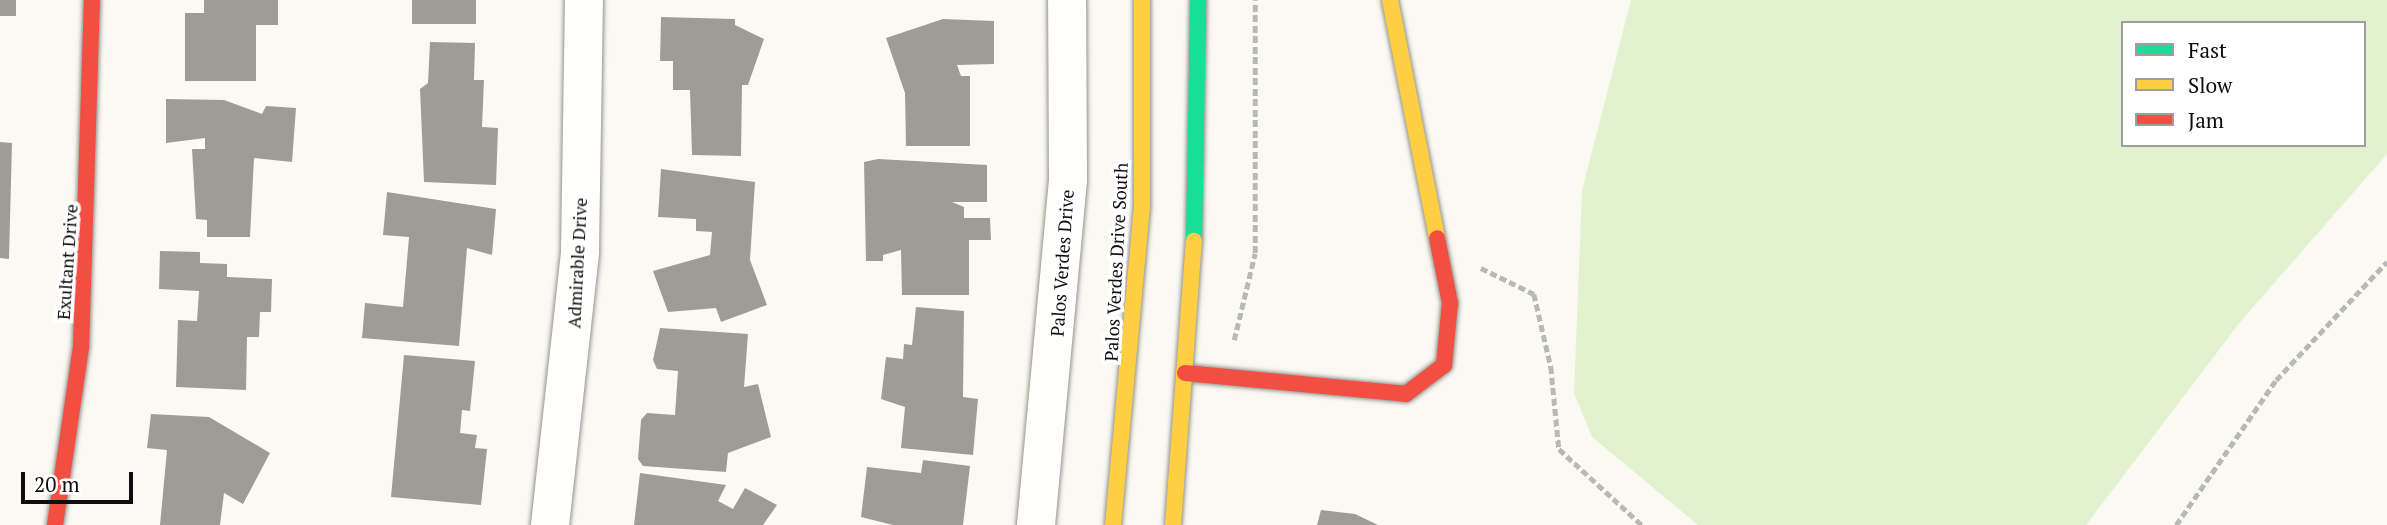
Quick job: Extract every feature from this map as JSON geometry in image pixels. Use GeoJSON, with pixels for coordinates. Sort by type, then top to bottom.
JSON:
{"type":"FeatureCollection","features":[{"type":"Feature","properties":{"kind":"street","name":"Exultant Drive"},"geometry":{"type":"LineString","coordinates":[[55,525],[81,347],[91,184],[92,0]]}},
{"type":"Feature","properties":{"kind":"street","name":"Admirable Drive"},"geometry":{"type":"LineString","coordinates":[[550,525],[580,251],[584,0]]}},
{"type":"Feature","properties":{"kind":"street","name":"Palos Verdes Drive"},"geometry":{"type":"LineString","coordinates":[[1036,525],[1068,179],[1067,0]]}},
{"type":"Feature","properties":{"kind":"street","name":"Palos Verdes Drive South"},"geometry":{"type":"LineString","coordinates":[[1114,525],[1137,369],[1142,208],[1142,0]]}},
{"type":"Feature","properties":{"kind":"street"},"geometry":{"type":"LineString","coordinates":[[1173,525],[1178,372],[1196,218],[1198,0]]}},
{"type":"Feature","properties":{"kind":"street"},"geometry":{"type":"LineString","coordinates":[[1178,372],[1406,394],[1444,365],[1450,303],[1390,0]]}},
{"type":"Feature","properties":{"kind":"path"},"geometry":{"type":"LineString","coordinates":[[1226,378],[1255,253],[1255,0]]}},
{"type":"Feature","properties":{"kind":"path"},"geometry":{"type":"LineString","coordinates":[[2176,525],[2276,380],[2387,262]]}},
{"type":"Feature","properties":{"kind":"path"},"geometry":{"type":"LineString","coordinates":[[1444,269],[1486,268],[1534,295],[1551,367],[1559,449],[1642,525]]}},
{"type":"Feature","properties":{"kind":"green space"},"geometry":{"type":"Polygon","coordinates":[[[1631,0],[2387,0],[2387,154],[2241,321],[2086,525],[1698,525],[1592,437],[1574,393],[1582,190],[1631,0]]]}},
{"type":"Feature","properties":{"kind":"building"},"geometry":{"type":"Polygon","coordinates":[[[0,0],[16,0],[16,16],[0,16],[0,0]]]}},
{"type":"Feature","properties":{"kind":"building"},"geometry":{"type":"Polygon","coordinates":[[[204,0],[278,0],[278,25],[256,25],[256,81],[185,81],[185,13],[204,13],[204,0]]]}},
{"type":"Feature","properties":{"kind":"building"},"geometry":{"type":"Polygon","coordinates":[[[412,0],[476,0],[476,24],[412,24],[412,0]]]}},
{"type":"Feature","properties":{"kind":"building"},"geometry":{"type":"Polygon","coordinates":[[[661,17],[735,19],[735,25],[764,39],[748,85],[742,85],[741,156],[692,155],[690,90],[673,90],[673,61],[660,61],[661,17]]]}},
{"type":"Feature","properties":{"kind":"building"},"geometry":{"type":"Polygon","coordinates":[[[943,19],[994,21],[994,64],[957,65],[961,76],[970,76],[970,146],[906,146],[905,93],[886,38],[943,19]]]}},
{"type":"Feature","properties":{"kind":"building"},"geometry":{"type":"Polygon","coordinates":[[[430,42],[475,43],[474,80],[484,80],[482,127],[498,128],[496,185],[424,182],[420,89],[428,83],[430,42]]]}},
{"type":"Feature","properties":{"kind":"building"},"geometry":{"type":"Polygon","coordinates":[[[166,99],[224,100],[262,114],[266,106],[296,108],[292,162],[254,158],[250,237],[207,237],[207,220],[196,219],[192,149],[205,149],[205,138],[166,143],[166,99]]]}},
{"type":"Feature","properties":{"kind":"building"},"geometry":{"type":"Polygon","coordinates":[[[0,142],[12,143],[9,259],[0,258],[0,142]]]}},
{"type":"Feature","properties":{"kind":"building"},"geometry":{"type":"Polygon","coordinates":[[[878,159],[987,165],[987,202],[952,202],[964,207],[964,218],[990,218],[991,240],[969,240],[969,295],[902,295],[901,250],[883,255],[883,261],[866,261],[864,162],[878,159]]]}},
{"type":"Feature","properties":{"kind":"building"},"geometry":{"type":"Polygon","coordinates":[[[661,169],[755,182],[750,260],[767,305],[721,322],[716,308],[668,312],[653,271],[710,255],[712,232],[696,231],[696,219],[658,217],[661,169]]]}},
{"type":"Feature","properties":{"kind":"building"},"geometry":{"type":"Polygon","coordinates":[[[387,192],[496,209],[492,255],[467,248],[459,346],[362,338],[365,303],[403,307],[409,237],[383,235],[387,192]]]}},
{"type":"Feature","properties":{"kind":"building"},"geometry":{"type":"Polygon","coordinates":[[[160,251],[200,252],[200,263],[227,264],[227,277],[272,279],[271,312],[260,312],[259,337],[247,337],[246,390],[176,387],[178,320],[197,321],[199,291],[159,289],[160,251]]]}},
{"type":"Feature","properties":{"kind":"building"},"geometry":{"type":"Polygon","coordinates":[[[916,307],[964,311],[963,397],[978,399],[973,455],[901,448],[905,407],[881,399],[886,357],[903,359],[904,344],[912,345],[916,307]]]}},
{"type":"Feature","properties":{"kind":"building"},"geometry":{"type":"Polygon","coordinates":[[[660,328],[748,334],[744,387],[758,384],[771,437],[728,453],[726,472],[643,466],[638,459],[641,420],[647,413],[675,415],[678,371],[657,369],[653,360],[660,328]]]}},
{"type":"Feature","properties":{"kind":"building"},"geometry":{"type":"Polygon","coordinates":[[[404,355],[475,361],[470,411],[462,410],[460,433],[477,435],[475,448],[487,449],[481,505],[391,497],[404,355]]]}},
{"type":"Feature","properties":{"kind":"building"},"geometry":{"type":"Polygon","coordinates":[[[151,414],[209,417],[270,453],[243,504],[224,493],[220,525],[160,525],[167,450],[147,448],[151,414]]]}},
{"type":"Feature","properties":{"kind":"building"},"geometry":{"type":"Polygon","coordinates":[[[923,460],[970,466],[963,525],[893,525],[861,517],[867,467],[921,473],[923,460]]]}},
{"type":"Feature","properties":{"kind":"building"},"geometry":{"type":"Polygon","coordinates":[[[640,473],[726,485],[718,501],[733,509],[745,488],[777,505],[763,525],[634,525],[640,473]]]}},
{"type":"Feature","properties":{"kind":"building"},"geometry":{"type":"Polygon","coordinates":[[[1321,510],[1355,514],[1378,525],[1317,525],[1321,510]]]}},
{"type":"Feature","properties":{"kind":"traffic: fast"},"geometry":{"type":"LineString","coordinates":[[1194,241],[1198,0]]}},
{"type":"Feature","properties":{"kind":"traffic: slow"},"geometry":{"type":"LineString","coordinates":[[1113,525],[1142,208],[1142,0]]}},
{"type":"Feature","properties":{"kind":"traffic: slow"},"geometry":{"type":"LineString","coordinates":[[1390,0],[1437,238]]}},
{"type":"Feature","properties":{"kind":"traffic: slow"},"geometry":{"type":"LineString","coordinates":[[1173,525],[1194,241]]}},
{"type":"Feature","properties":{"kind":"traffic: jam"},"geometry":{"type":"LineString","coordinates":[[55,525],[81,347],[92,0]]}},
{"type":"Feature","properties":{"kind":"traffic: jam"},"geometry":{"type":"LineString","coordinates":[[1185,373],[1406,394],[1444,365],[1450,303],[1437,238]]}}]}
